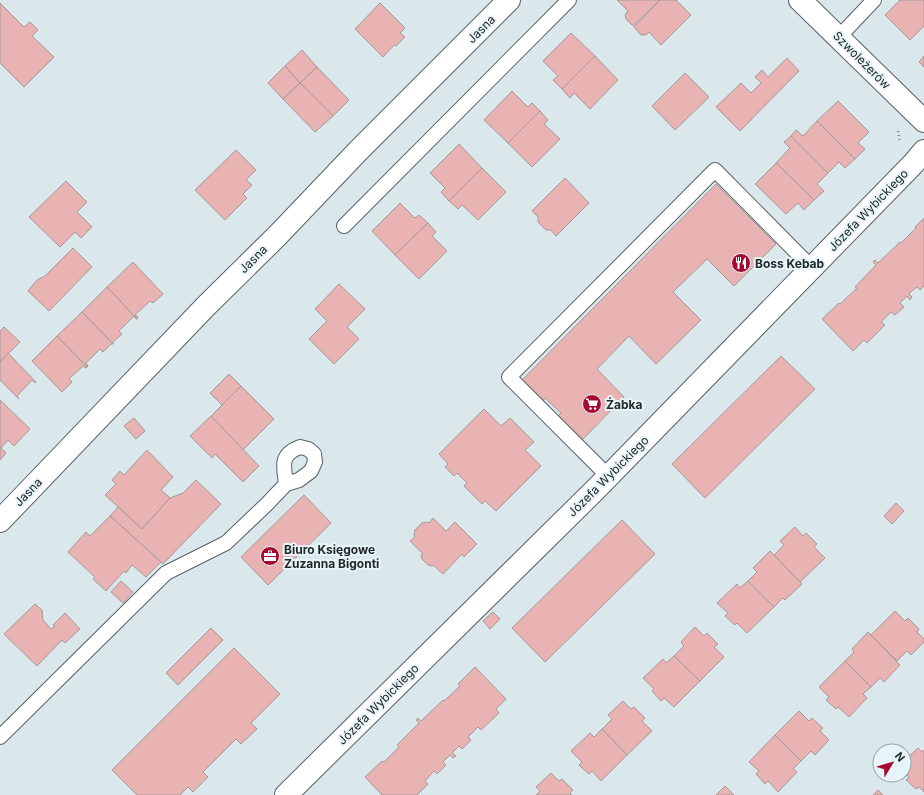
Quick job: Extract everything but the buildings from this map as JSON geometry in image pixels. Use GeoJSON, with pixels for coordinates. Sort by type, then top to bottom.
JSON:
{"type":"FeatureCollection","features":[{"type":"Feature","properties":{"kind":"street","name":"Jasna"},"geometry":{"type":"LineString","coordinates":[[0,521],[206,306],[509,0]]}},
{"type":"Feature","properties":{"kind":"street","name":"Szwoleżerów"},"geometry":{"type":"LineString","coordinates":[[800,0],[924,121]]}},
{"type":"Feature","properties":{"kind":"street","name":"Józefa Wybickiego"},"geometry":{"type":"LineString","coordinates":[[286,795],[608,476],[908,170],[924,151]]}},
{"type":"Feature","properties":{"kind":"lane"},"geometry":{"type":"LineString","coordinates":[[344,226],[569,0]]}},
{"type":"Feature","properties":{"kind":"lane"},"geometry":{"type":"LineString","coordinates":[[839,37],[874,0]]}},
{"type":"Feature","properties":{"kind":"lane"},"geometry":{"type":"LineString","coordinates":[[608,476],[510,376],[715,170],[812,268]]}},
{"type":"Feature","properties":{"kind":"lane"},"geometry":{"type":"LineString","coordinates":[[0,737],[166,573],[226,543],[286,484]]}},
{"type":"Feature","properties":{"kind":"place","name":"Boss Kebab"},"geometry":{"type":"Point","coordinates":[741,263]}},
{"type":"Feature","properties":{"kind":"place","name":"Żabka"},"geometry":{"type":"Point","coordinates":[592,404]}},
{"type":"Feature","properties":{"kind":"place","name":"Biuro Księgowe Zuzanna Bigonti"},"geometry":{"type":"Point","coordinates":[270,556]}}]}
